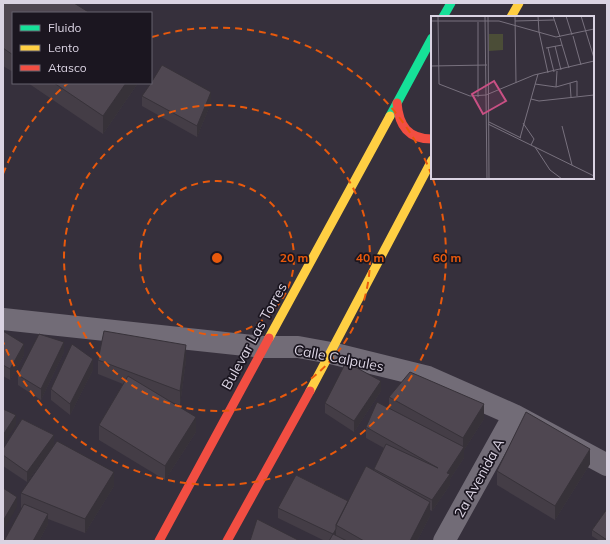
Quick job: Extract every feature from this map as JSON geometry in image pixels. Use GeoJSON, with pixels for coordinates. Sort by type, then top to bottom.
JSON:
{"type":"FeatureCollection","features":[{"type":"Feature","properties":{"kind":"street"},"geometry":{"type":"LineString","coordinates":[[444,16],[451,3]]}},
{"type":"Feature","properties":{"kind":"street"},"geometry":{"type":"LineString","coordinates":[[512,16],[518,3]]}},
{"type":"Feature","properties":{"kind":"street","name":"Bulevar Las Torres"},"geometry":{"type":"LineString","coordinates":[[159,541],[431,40]]}},
{"type":"Feature","properties":{"kind":"street"},"geometry":{"type":"LineString","coordinates":[[397,103],[397,113],[401,123],[407,131],[415,137],[425,140],[431,139]]}},
{"type":"Feature","properties":{"kind":"street"},"geometry":{"type":"LineString","coordinates":[[227,541],[331,353],[431,162]]}},
{"type":"Feature","properties":{"kind":"street","name":"Calle Calpules"},"geometry":{"type":"LineString","coordinates":[[3,318],[263,347],[298,347],[331,353],[428,377],[514,415],[607,465]]}},
{"type":"Feature","properties":{"kind":"street","name":"2a Avenida A"},"geometry":{"type":"LineString","coordinates":[[444,541],[514,415]]}},
{"type":"Feature","properties":{"kind":"building"},"geometry":{"type":"Polygon","coordinates":[[[3,3],[74,3],[88,12],[12,12],[12,54],[3,48],[3,3]]]}},
{"type":"Feature","properties":{"kind":"building"},"geometry":{"type":"Polygon","coordinates":[[[162,65],[211,92],[197,126],[142,96],[150,84],[152,84],[152,81],[162,65]]]}},
{"type":"Feature","properties":{"kind":"building"},"geometry":{"type":"Polygon","coordinates":[[[55,84],[125,84],[103,116],[55,84]]]}},
{"type":"Feature","properties":{"kind":"building"},"geometry":{"type":"Polygon","coordinates":[[[3,331],[24,344],[10,369],[3,365],[3,331]]]}},
{"type":"Feature","properties":{"kind":"building"},"geometry":{"type":"Polygon","coordinates":[[[104,331],[186,345],[180,391],[98,360],[104,331]]]}},
{"type":"Feature","properties":{"kind":"building"},"geometry":{"type":"Polygon","coordinates":[[[39,334],[64,342],[41,389],[18,375],[39,334]]]}},
{"type":"Feature","properties":{"kind":"building"},"geometry":{"type":"Polygon","coordinates":[[[72,344],[93,359],[70,404],[51,389],[72,344]]]}},
{"type":"Feature","properties":{"kind":"building"},"geometry":{"type":"Polygon","coordinates":[[[346,362],[381,381],[354,421],[325,403],[346,362]]]}},
{"type":"Feature","properties":{"kind":"building"},"geometry":{"type":"Polygon","coordinates":[[[410,372],[484,404],[463,438],[389,397],[410,372]]]}},
{"type":"Feature","properties":{"kind":"building"},"geometry":{"type":"Polygon","coordinates":[[[128,376],[196,417],[165,466],[99,425],[128,376]]]}},
{"type":"Feature","properties":{"kind":"building"},"geometry":{"type":"Polygon","coordinates":[[[377,402],[464,447],[447,473],[450,474],[432,500],[374,469],[386,444],[438,468],[366,427],[377,402]]]}},
{"type":"Feature","properties":{"kind":"building"},"geometry":{"type":"Polygon","coordinates":[[[3,409],[16,415],[3,435],[3,409]]]}},
{"type":"Feature","properties":{"kind":"building"},"geometry":{"type":"Polygon","coordinates":[[[526,412],[590,449],[555,506],[497,471],[526,412]]]}},
{"type":"Feature","properties":{"kind":"building"},"geometry":{"type":"Polygon","coordinates":[[[22,419],[54,435],[27,472],[3,455],[3,449],[22,419]]]}},
{"type":"Feature","properties":{"kind":"building"},"geometry":{"type":"Polygon","coordinates":[[[57,441],[114,472],[85,519],[21,493],[57,441]]]}},
{"type":"Feature","properties":{"kind":"building"},"geometry":{"type":"Polygon","coordinates":[[[366,466],[430,502],[410,541],[364,541],[336,525],[366,466]]]}},
{"type":"Feature","properties":{"kind":"building"},"geometry":{"type":"Polygon","coordinates":[[[296,475],[348,501],[333,534],[278,508],[296,475]]]}},
{"type":"Feature","properties":{"kind":"building"},"geometry":{"type":"Polygon","coordinates":[[[3,488],[17,497],[3,521],[3,488]]]}},
{"type":"Feature","properties":{"kind":"building"},"geometry":{"type":"Polygon","coordinates":[[[24,504],[48,514],[33,541],[4,541],[24,504]]]}},
{"type":"Feature","properties":{"kind":"building"},"geometry":{"type":"Polygon","coordinates":[[[607,509],[607,540],[592,530],[607,509]]]}},
{"type":"Feature","properties":{"kind":"building"},"geometry":{"type":"Polygon","coordinates":[[[257,519],[300,541],[250,541],[257,519]]]}},
{"type":"Feature","properties":{"kind":"building"},"geometry":{"type":"Polygon","coordinates":[[[333,534],[347,541],[329,541],[333,534]]]}},
{"type":"Feature","properties":{"kind":"traffic: fast"},"geometry":{"type":"LineString","coordinates":[[444,16],[451,3]]}},
{"type":"Feature","properties":{"kind":"traffic: fast"},"geometry":{"type":"LineString","coordinates":[[390,116],[431,40]]}},
{"type":"Feature","properties":{"kind":"traffic: slow"},"geometry":{"type":"LineString","coordinates":[[512,16],[519,3]]}},
{"type":"Feature","properties":{"kind":"traffic: slow"},"geometry":{"type":"LineString","coordinates":[[269,338],[390,116]]}},
{"type":"Feature","properties":{"kind":"traffic: slow"},"geometry":{"type":"LineString","coordinates":[[310,391],[431,162]]}},
{"type":"Feature","properties":{"kind":"traffic: jam"},"geometry":{"type":"LineString","coordinates":[[397,103],[400,118],[406,130],[417,137],[431,139]]}},
{"type":"Feature","properties":{"kind":"traffic: jam"},"geometry":{"type":"LineString","coordinates":[[159,541],[269,338]]}},
{"type":"Feature","properties":{"kind":"traffic: jam"},"geometry":{"type":"LineString","coordinates":[[227,541],[310,391]]}}]}
